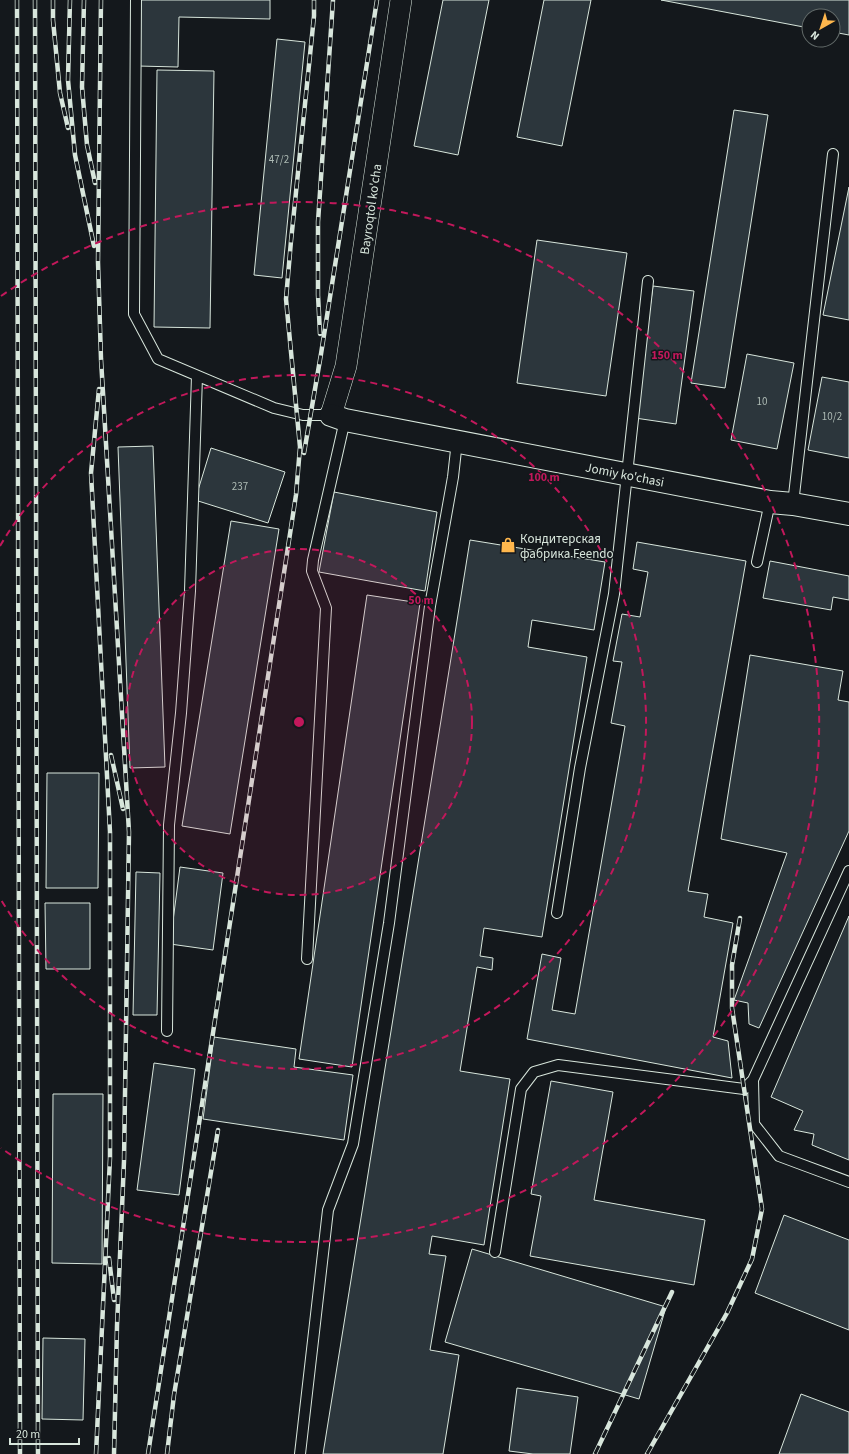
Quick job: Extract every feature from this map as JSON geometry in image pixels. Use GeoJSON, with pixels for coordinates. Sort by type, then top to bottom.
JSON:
{"type":"FeatureCollection","features":[{"type":"Feature","properties":{"kind":"street","name":"Bayroqtol ko'cha"},"geometry":{"type":"LineString","coordinates":[[338,418],[400,0]]}},
{"type":"Feature","properties":{"kind":"street","name":"Jomiy ko'chasi"},"geometry":{"type":"LineString","coordinates":[[338,418],[770,502],[793,504],[849,514]]}},
{"type":"Feature","properties":{"kind":"lane"},"geometry":{"type":"LineString","coordinates":[[136,0],[134,314],[158,359],[274,408],[303,415],[338,418],[312,571],[326,608],[307,959]]}},
{"type":"Feature","properties":{"kind":"lane"},"geometry":{"type":"LineString","coordinates":[[793,504],[832,154]]}},
{"type":"Feature","properties":{"kind":"lane"},"geometry":{"type":"LineString","coordinates":[[557,913],[580,768],[614,594],[648,281]]}},
{"type":"Feature","properties":{"kind":"lane"},"geometry":{"type":"LineString","coordinates":[[166,1031],[169,825],[181,713],[190,591],[197,376]]}},
{"type":"Feature","properties":{"kind":"lane"},"geometry":{"type":"LineString","coordinates":[[300,1454],[328,1210],[352,1144],[389,923],[430,606],[453,477],[457,441]]}},
{"type":"Feature","properties":{"kind":"lane"},"geometry":{"type":"LineString","coordinates":[[757,562],[770,502]]}},
{"type":"Feature","properties":{"kind":"lane"},"geometry":{"type":"LineString","coordinates":[[495,1252],[521,1089],[534,1072],[558,1065],[744,1088],[752,1080],[849,871]]}},
{"type":"Feature","properties":{"kind":"lane"},"geometry":{"type":"LineString","coordinates":[[752,1080],[754,1124],[779,1156],[849,1182]]}},
{"type":"Feature","properties":{"kind":"building"},"geometry":{"type":"Polygon","coordinates":[[[139,0],[270,0],[270,19],[179,17],[178,67],[138,66],[139,0]]]}},
{"type":"Feature","properties":{"kind":"building"},"geometry":{"type":"Polygon","coordinates":[[[443,0],[489,0],[458,155],[414,146],[443,0]]]}},
{"type":"Feature","properties":{"kind":"building"},"geometry":{"type":"Polygon","coordinates":[[[544,0],[591,0],[562,146],[517,137],[544,0]]]}},
{"type":"Feature","properties":{"kind":"building"},"geometry":{"type":"Polygon","coordinates":[[[661,0],[849,0],[849,35],[841,34],[841,8],[801,8],[801,26],[661,0]]]}},
{"type":"Feature","properties":{"kind":"building"},"geometry":{"type":"Polygon","coordinates":[[[277,39],[305,42],[282,278],[254,275],[277,39]]]}},
{"type":"Feature","properties":{"kind":"building"},"geometry":{"type":"Polygon","coordinates":[[[157,70],[214,71],[210,328],[154,327],[157,70]]]}},
{"type":"Feature","properties":{"kind":"building"},"geometry":{"type":"Polygon","coordinates":[[[734,110],[768,115],[725,388],[691,383],[734,110]]]}},
{"type":"Feature","properties":{"kind":"building"},"geometry":{"type":"Polygon","coordinates":[[[849,187],[849,320],[823,315],[849,187]]]}},
{"type":"Feature","properties":{"kind":"building"},"geometry":{"type":"Polygon","coordinates":[[[537,240],[627,253],[606,396],[517,383],[537,240]]]}},
{"type":"Feature","properties":{"kind":"building"},"geometry":{"type":"Polygon","coordinates":[[[653,286],[694,291],[676,424],[635,418],[653,286]]]}},
{"type":"Feature","properties":{"kind":"building"},"geometry":{"type":"Polygon","coordinates":[[[747,354],[794,363],[777,449],[731,440],[747,354]]]}},
{"type":"Feature","properties":{"kind":"building"},"geometry":{"type":"Polygon","coordinates":[[[822,377],[849,382],[849,458],[808,450],[822,377]]]}},
{"type":"Feature","properties":{"kind":"building"},"geometry":{"type":"Polygon","coordinates":[[[153,446],[165,767],[130,768],[118,447],[153,446]]]}},
{"type":"Feature","properties":{"kind":"building"},"geometry":{"type":"Polygon","coordinates":[[[211,448],[285,472],[268,523],[195,500],[211,448]]]}},
{"type":"Feature","properties":{"kind":"building"},"geometry":{"type":"Polygon","coordinates":[[[334,492],[437,512],[425,591],[319,572],[334,492]]]}},
{"type":"Feature","properties":{"kind":"building"},"geometry":{"type":"Polygon","coordinates":[[[231,521],[279,529],[230,834],[182,826],[231,521]]]}},
{"type":"Feature","properties":{"kind":"building"},"geometry":{"type":"Polygon","coordinates":[[[470,540],[605,562],[594,630],[532,620],[528,647],[587,657],[542,937],[484,928],[480,956],[493,958],[492,970],[477,967],[460,1071],[510,1079],[484,1245],[432,1236],[429,1254],[446,1256],[430,1350],[459,1355],[443,1454],[323,1454],[470,540]]]}},
{"type":"Feature","properties":{"kind":"building"},"geometry":{"type":"Polygon","coordinates":[[[637,542],[746,561],[688,891],[708,894],[704,917],[733,923],[713,1037],[728,1041],[732,1078],[527,1039],[542,954],[561,958],[552,1010],[575,1014],[625,726],[611,723],[622,662],[613,661],[622,614],[640,617],[648,572],[633,569],[637,542]]]}},
{"type":"Feature","properties":{"kind":"building"},"geometry":{"type":"Polygon","coordinates":[[[770,561],[849,576],[849,600],[833,597],[831,610],[763,598],[770,561]]]}},
{"type":"Feature","properties":{"kind":"building"},"geometry":{"type":"Polygon","coordinates":[[[367,595],[420,603],[352,1067],[299,1059],[367,595]]]}},
{"type":"Feature","properties":{"kind":"building"},"geometry":{"type":"Polygon","coordinates":[[[750,655],[843,671],[838,700],[849,702],[849,831],[759,1028],[749,1024],[748,1003],[734,1000],[787,853],[721,839],[750,655]]]}},
{"type":"Feature","properties":{"kind":"building"},"geometry":{"type":"Polygon","coordinates":[[[47,773],[99,773],[98,888],[46,888],[47,773]]]}},
{"type":"Feature","properties":{"kind":"building"},"geometry":{"type":"Polygon","coordinates":[[[180,867],[223,873],[213,950],[170,944],[180,867]]]}},
{"type":"Feature","properties":{"kind":"building"},"geometry":{"type":"Polygon","coordinates":[[[136,872],[160,873],[157,1015],[133,1015],[136,872]]]}},
{"type":"Feature","properties":{"kind":"building"},"geometry":{"type":"Polygon","coordinates":[[[45,903],[90,903],[90,969],[46,969],[45,903]]]}},
{"type":"Feature","properties":{"kind":"building"},"geometry":{"type":"Polygon","coordinates":[[[849,916],[849,1160],[812,1145],[814,1134],[794,1130],[803,1111],[771,1097],[849,916]]]}},
{"type":"Feature","properties":{"kind":"building"},"geometry":{"type":"Polygon","coordinates":[[[214,1037],[296,1049],[294,1067],[353,1075],[344,1140],[203,1119],[214,1037]]]}},
{"type":"Feature","properties":{"kind":"building"},"geometry":{"type":"Polygon","coordinates":[[[154,1063],[195,1069],[179,1195],[137,1190],[154,1063]]]}},
{"type":"Feature","properties":{"kind":"building"},"geometry":{"type":"Polygon","coordinates":[[[551,1081],[613,1092],[594,1200],[705,1220],[694,1285],[530,1256],[541,1196],[531,1194],[551,1081]]]}},
{"type":"Feature","properties":{"kind":"building"},"geometry":{"type":"Polygon","coordinates":[[[53,1094],[103,1094],[102,1264],[52,1263],[53,1094]]]}},
{"type":"Feature","properties":{"kind":"building"},"geometry":{"type":"Polygon","coordinates":[[[784,1215],[849,1240],[849,1330],[755,1293],[784,1215]]]}},
{"type":"Feature","properties":{"kind":"building"},"geometry":{"type":"Polygon","coordinates":[[[472,1249],[666,1307],[639,1399],[445,1342],[472,1249]]]}},
{"type":"Feature","properties":{"kind":"building"},"geometry":{"type":"Polygon","coordinates":[[[43,1338],[85,1339],[83,1420],[42,1419],[43,1338]]]}},
{"type":"Feature","properties":{"kind":"building"},"geometry":{"type":"Polygon","coordinates":[[[517,1388],[578,1397],[570,1454],[533,1454],[509,1451],[517,1388]]]}},
{"type":"Feature","properties":{"kind":"building"},"geometry":{"type":"Polygon","coordinates":[[[801,1394],[849,1412],[849,1454],[779,1454],[801,1394]]]}},
{"type":"Feature","properties":{"kind":"railway"},"geometry":{"type":"LineString","coordinates":[[17,0],[20,1454]]}},
{"type":"Feature","properties":{"kind":"railway"},"geometry":{"type":"LineString","coordinates":[[35,0],[38,1454]]}},
{"type":"Feature","properties":{"kind":"railway"},"geometry":{"type":"LineString","coordinates":[[53,0],[53,20],[60,93],[68,128]]}},
{"type":"Feature","properties":{"kind":"railway"},"geometry":{"type":"LineString","coordinates":[[70,0],[68,80],[75,155],[94,246]]}},
{"type":"Feature","properties":{"kind":"railway"},"geometry":{"type":"LineString","coordinates":[[84,0],[82,87],[87,145],[95,183]]}},
{"type":"Feature","properties":{"kind":"railway"},"geometry":{"type":"LineString","coordinates":[[101,0],[98,262],[101,359],[129,832],[124,1161],[117,1326],[114,1454]]}},
{"type":"Feature","properties":{"kind":"railway"},"geometry":{"type":"LineString","coordinates":[[148,1454],[296,495],[300,447],[286,299],[314,16],[314,0]]}},
{"type":"Feature","properties":{"kind":"railway"},"geometry":{"type":"LineString","coordinates":[[320,334],[318,295],[318,222],[333,0]]}},
{"type":"Feature","properties":{"kind":"railway"},"geometry":{"type":"LineString","coordinates":[[304,453],[377,0]]}},
{"type":"Feature","properties":{"kind":"railway"},"geometry":{"type":"LineString","coordinates":[[96,1454],[110,1158],[110,832],[91,473],[99,389]]}},
{"type":"Feature","properties":{"kind":"railway"},"geometry":{"type":"LineString","coordinates":[[111,755],[123,809]]}},
{"type":"Feature","properties":{"kind":"railway"},"geometry":{"type":"LineString","coordinates":[[647,1454],[727,1313],[752,1259],[762,1209],[732,1008],[732,965],[740,918]]}},
{"type":"Feature","properties":{"kind":"railway"},"geometry":{"type":"LineString","coordinates":[[167,1454],[174,1395],[218,1130]]}},
{"type":"Feature","properties":{"kind":"railway"},"geometry":{"type":"LineString","coordinates":[[109,1258],[114,1300]]}},
{"type":"Feature","properties":{"kind":"railway"},"geometry":{"type":"LineString","coordinates":[[595,1454],[672,1292]]}},
{"type":"Feature","properties":{"kind":"place","name":"Кондитерская фабрика Feendo"},"geometry":{"type":"Point","coordinates":[508,545]}}]}
